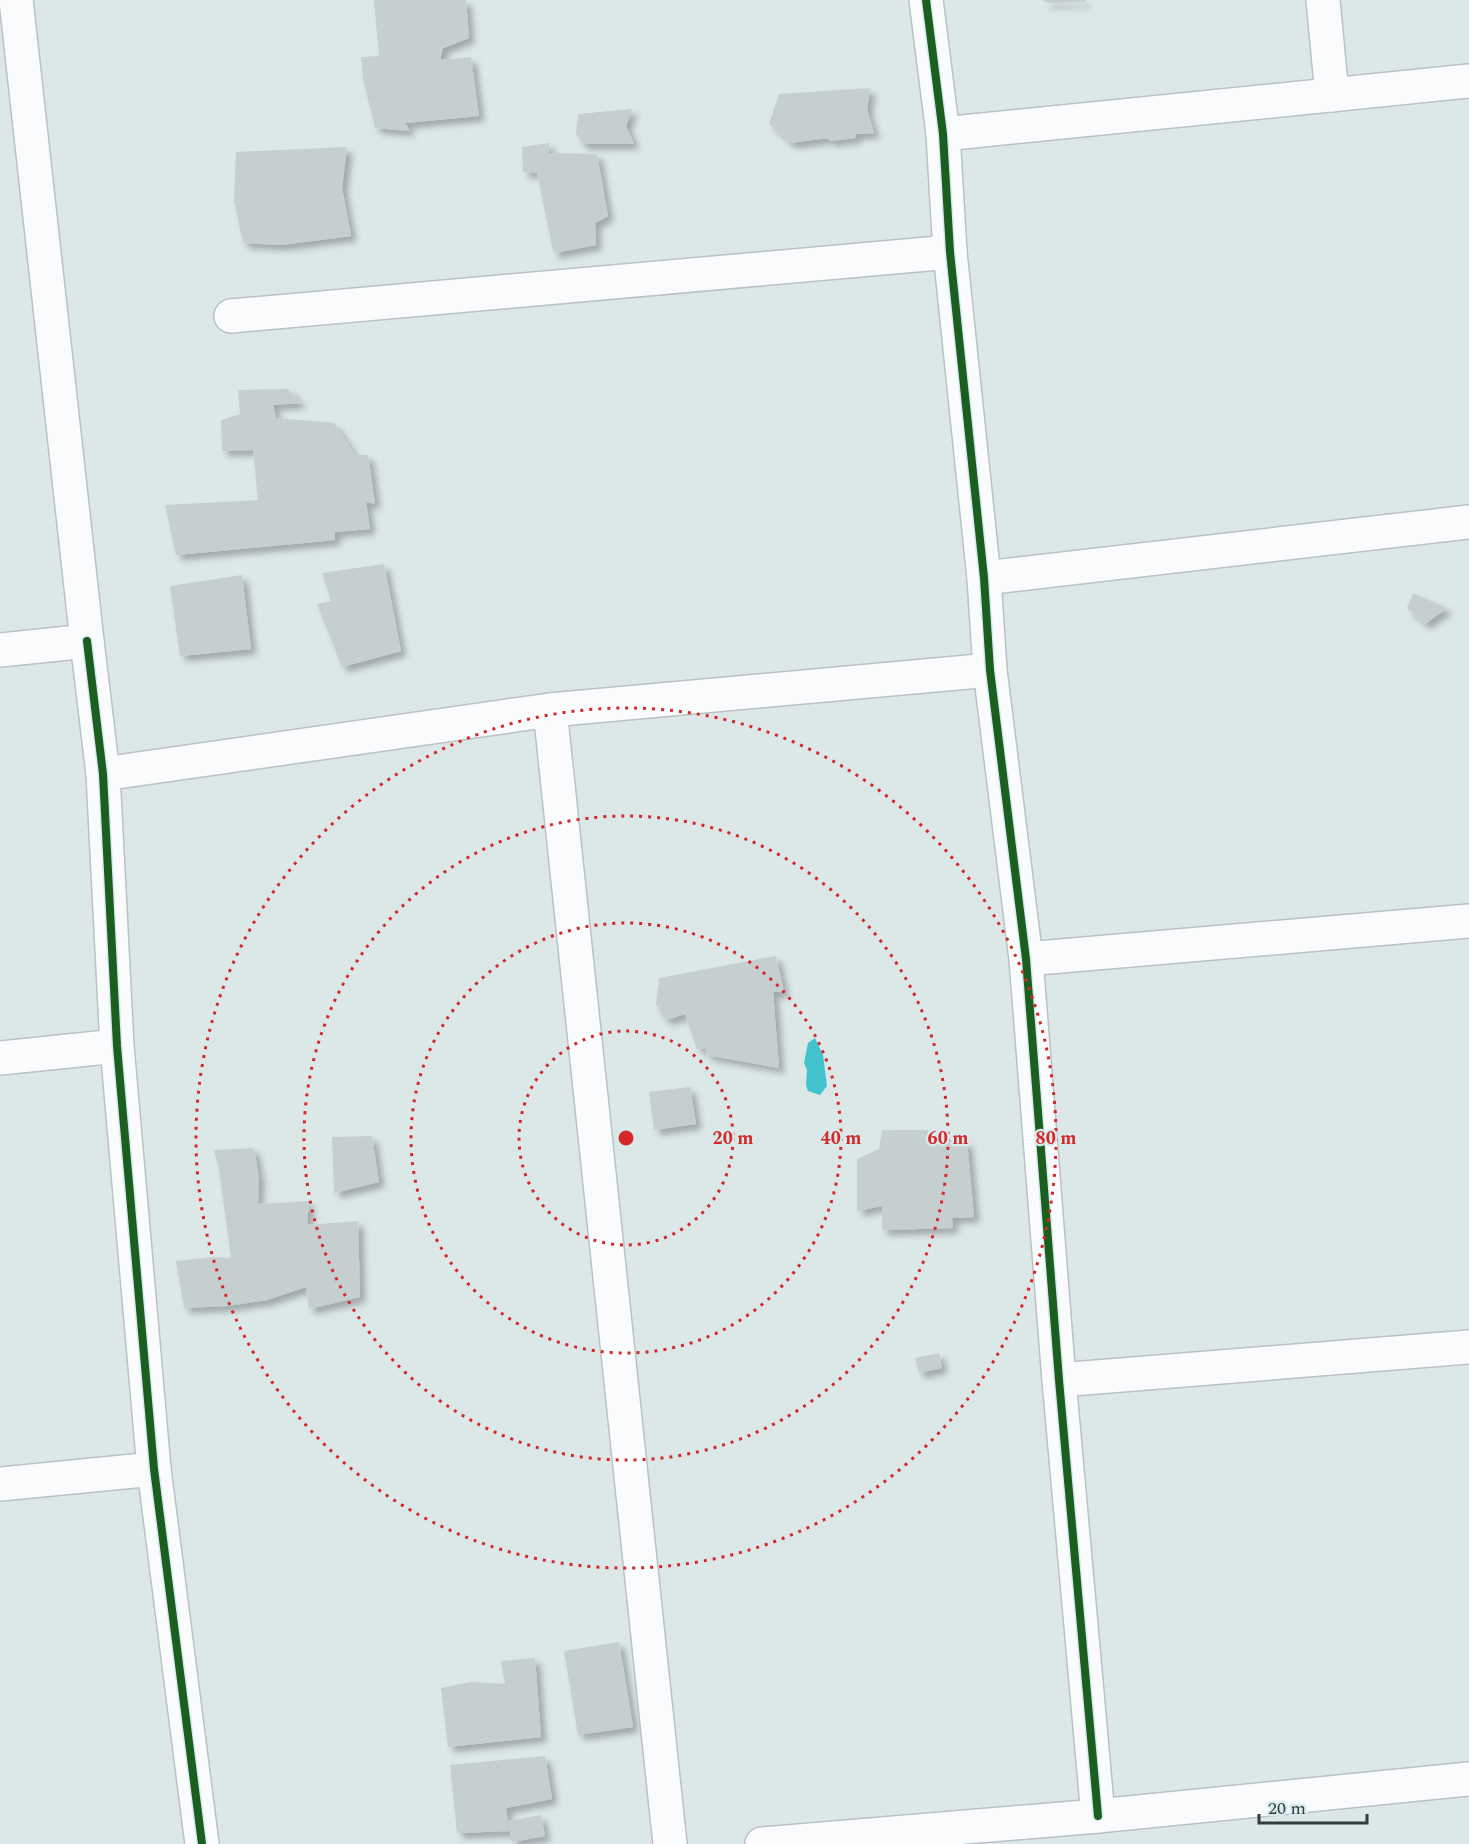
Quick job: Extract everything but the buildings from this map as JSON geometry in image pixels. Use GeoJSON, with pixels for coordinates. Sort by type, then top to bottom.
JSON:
{"type":"FeatureCollection","features":[{"type":"Feature","properties":{"kind":"street"},"geometry":{"type":"LineString","coordinates":[[16,0],[87,641],[104,774],[117,1046],[154,1469],[202,1844]]}},
{"type":"Feature","properties":{"kind":"street"},"geometry":{"type":"LineString","coordinates":[[926,0],[943,135],[950,252],[984,578],[990,670],[1026,958],[1059,1380],[1098,1816]]}},
{"type":"Feature","properties":{"kind":"street"},"geometry":{"type":"LineString","coordinates":[[1323,0],[1332,95]]}},
{"type":"Feature","properties":{"kind":"street"},"geometry":{"type":"LineString","coordinates":[[943,135],[1469,81]]}},
{"type":"Feature","properties":{"kind":"street"},"geometry":{"type":"LineString","coordinates":[[231,316],[950,252]]}},
{"type":"Feature","properties":{"kind":"street"},"geometry":{"type":"LineString","coordinates":[[984,578],[1469,522]]}},
{"type":"Feature","properties":{"kind":"street"},"geometry":{"type":"LineString","coordinates":[[0,650],[87,641]]}},
{"type":"Feature","properties":{"kind":"street"},"geometry":{"type":"LineString","coordinates":[[104,774],[550,710],[990,670]]}},
{"type":"Feature","properties":{"kind":"street"},"geometry":{"type":"LineString","coordinates":[[550,710],[670,1844]]}},
{"type":"Feature","properties":{"kind":"street"},"geometry":{"type":"LineString","coordinates":[[1026,958],[1469,921]]}},
{"type":"Feature","properties":{"kind":"street"},"geometry":{"type":"LineString","coordinates":[[0,1058],[117,1046]]}},
{"type":"Feature","properties":{"kind":"street"},"geometry":{"type":"LineString","coordinates":[[1059,1380],[1469,1347]]}},
{"type":"Feature","properties":{"kind":"street"},"geometry":{"type":"LineString","coordinates":[[0,1484],[154,1469]]}},
{"type":"Feature","properties":{"kind":"street"},"geometry":{"type":"LineString","coordinates":[[762,1844],[1098,1816],[1469,1779]]}},
{"type":"Feature","properties":{"kind":"water"},"geometry":{"type":"Polygon","coordinates":[[[815,1038],[823,1055],[827,1086],[820,1095],[808,1091],[807,1070],[804,1063],[808,1043],[815,1038]]]}},
{"type":"Feature","properties":{"kind":"cycle path"},"geometry":{"type":"LineString","coordinates":[[926,0],[943,134],[950,252],[984,578],[990,670],[1026,959],[1059,1380],[1098,1816]]}},
{"type":"Feature","properties":{"kind":"cycle path"},"geometry":{"type":"LineString","coordinates":[[87,641],[103,774],[117,1046],[154,1469],[202,1844]]}}]}
